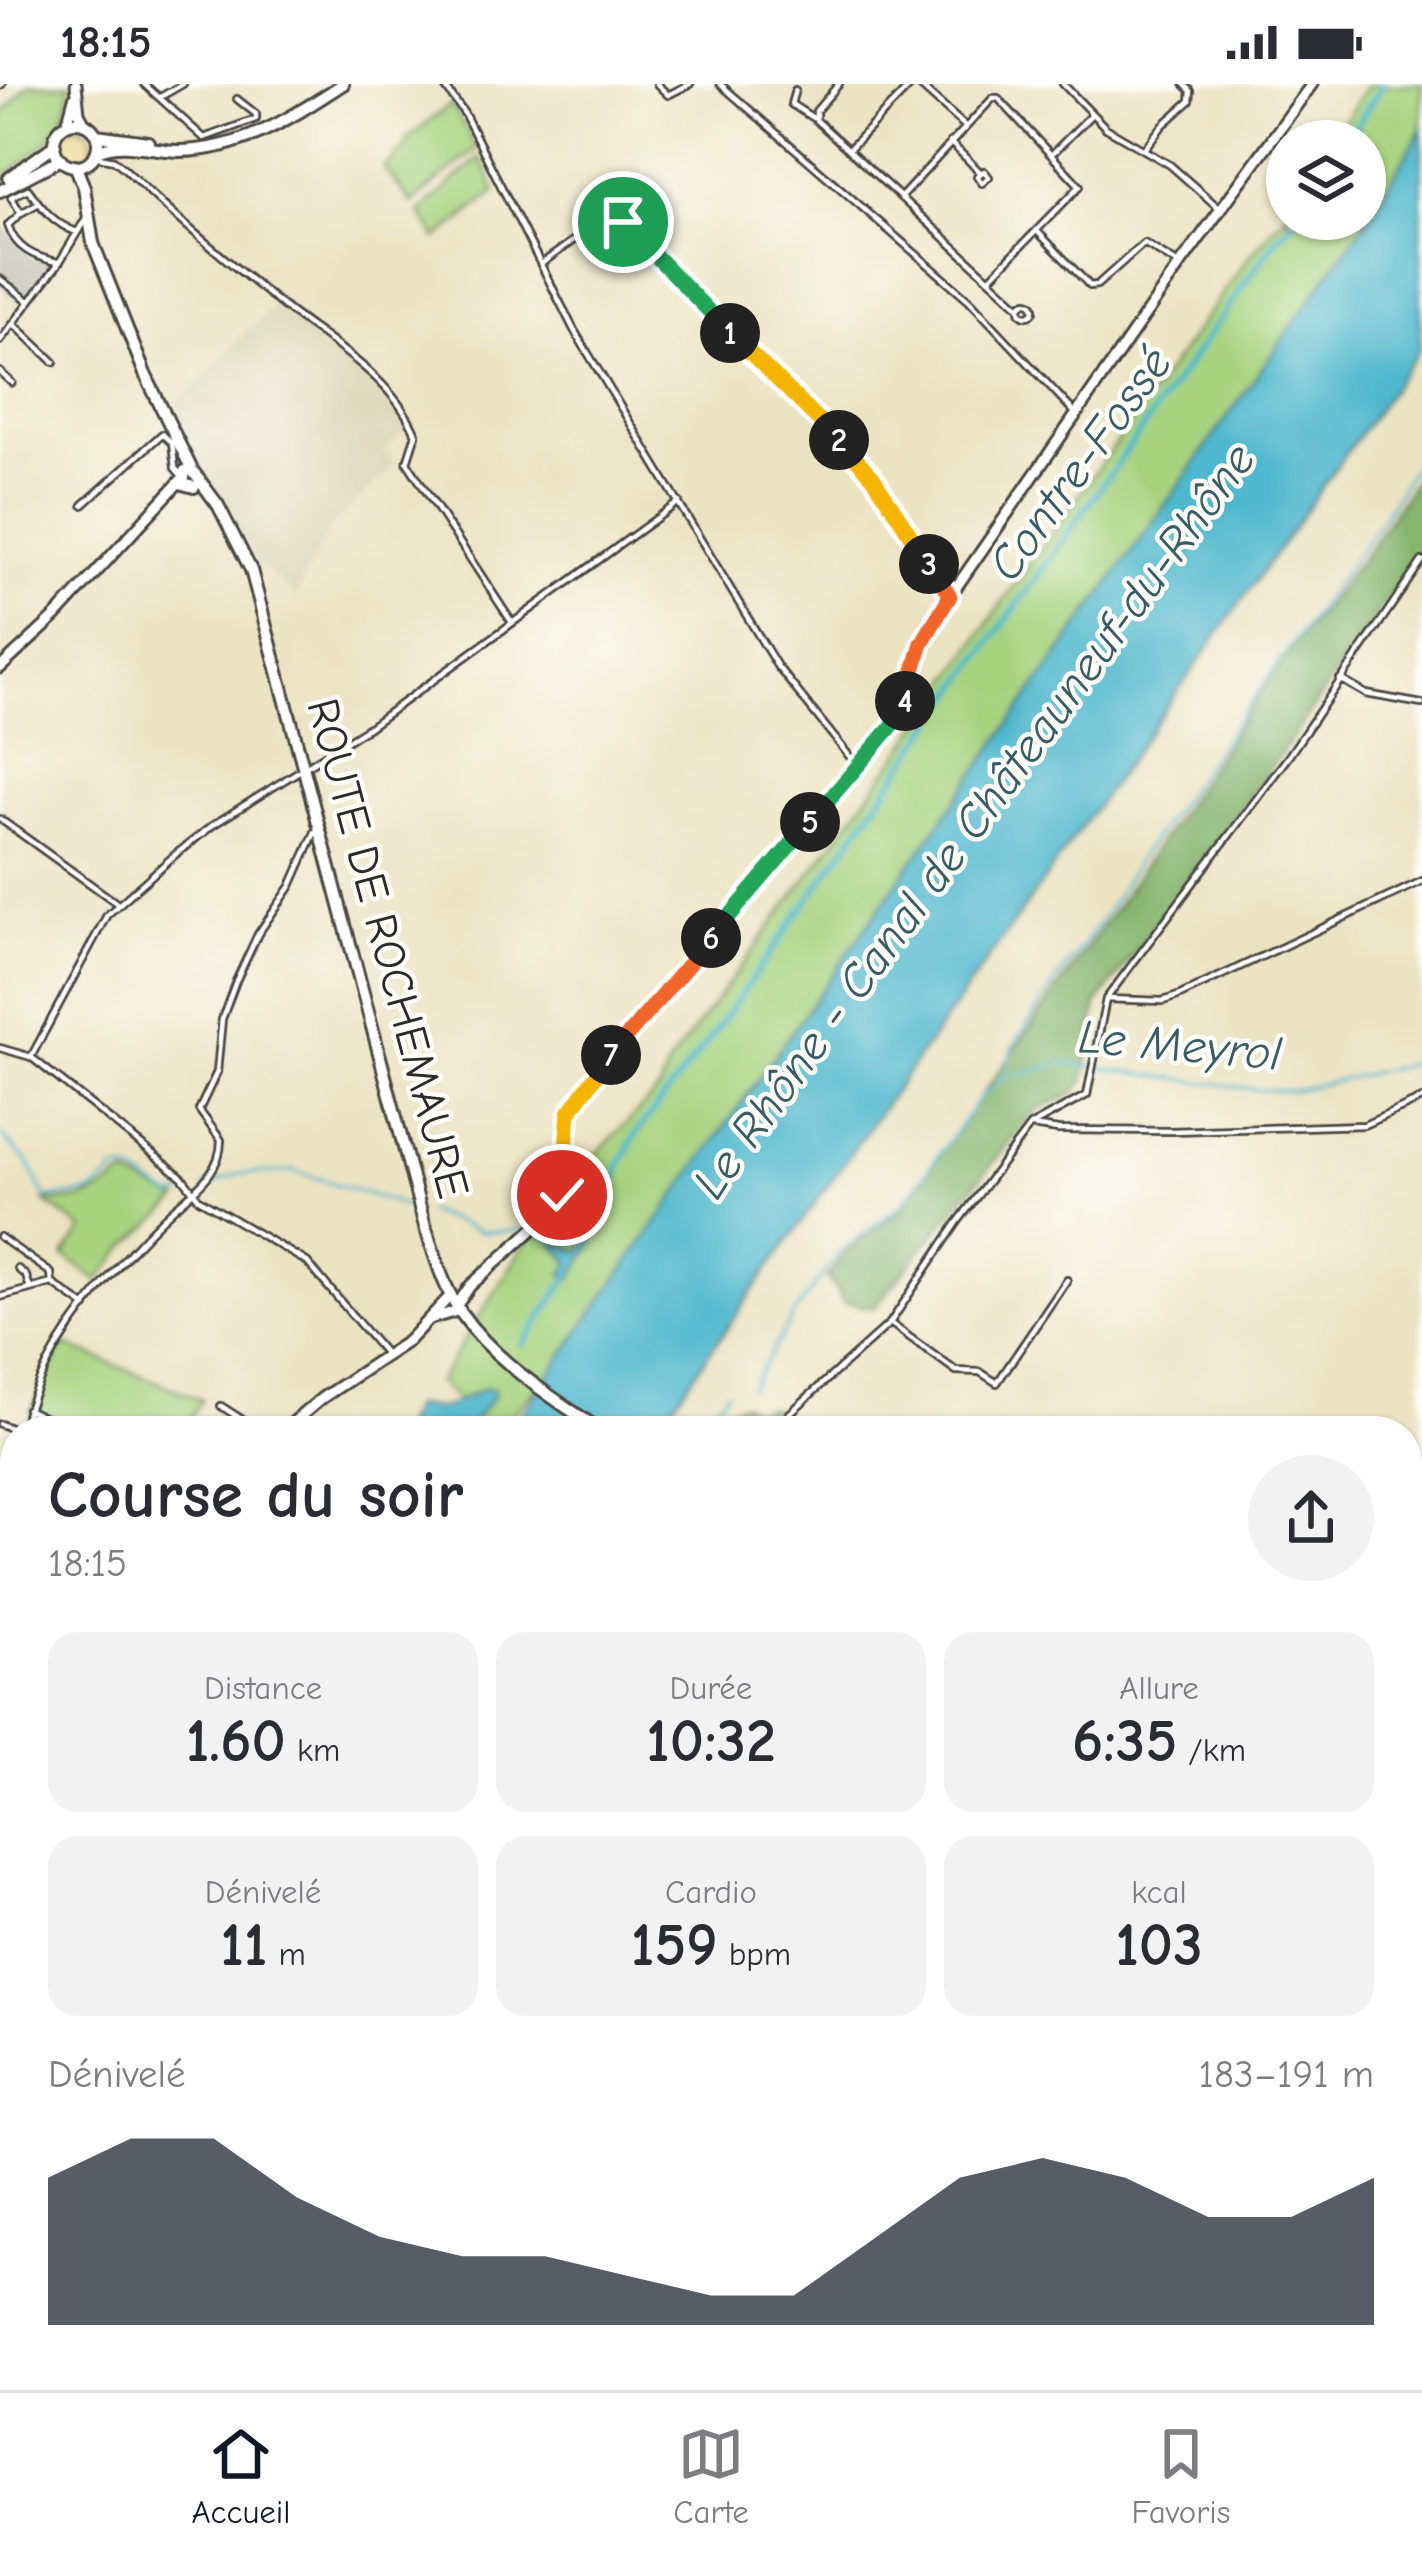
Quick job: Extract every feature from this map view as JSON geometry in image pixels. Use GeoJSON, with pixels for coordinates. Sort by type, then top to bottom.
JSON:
{"type":"FeatureCollection","features":[{"type":"Feature","properties":{"kind":"main road"},"geometry":{"type":"LineString","coordinates":[[0,188],[61,159],[88,159],[113,146],[180,151],[272,129],[344,84]]}},
{"type":"Feature","properties":{"kind":"main road"},"geometry":{"type":"LineString","coordinates":[[61,159],[55,145],[67,124],[85,124],[96,135],[207,143]]}},
{"type":"Feature","properties":{"kind":"main road"},"geometry":{"type":"LineString","coordinates":[[88,159],[96,135]]}},
{"type":"Feature","properties":{"kind":"main road"},"geometry":{"type":"LineString","coordinates":[[0,188],[55,145]]}},
{"type":"Feature","properties":{"kind":"main road","name":"ROUTE DE ROCHEMAURE"},"geometry":{"type":"LineString","coordinates":[[88,159],[84,225],[145,374],[179,439],[189,478],[222,513],[252,573],[424,1223],[454,1299],[526,1379],[580,1416]]}},
{"type":"Feature","properties":{"kind":"street"},"geometry":{"type":"LineString","coordinates":[[144,84],[207,143],[256,119],[237,99]]}},
{"type":"Feature","properties":{"kind":"street"},"geometry":{"type":"LineString","coordinates":[[160,98],[183,84]]}},
{"type":"Feature","properties":{"kind":"street"},"geometry":{"type":"LineString","coordinates":[[442,84],[464,113],[539,264],[777,666],[858,766]]}},
{"type":"Feature","properties":{"kind":"street"},"geometry":{"type":"LineString","coordinates":[[657,84],[674,95],[690,84]]}},
{"type":"Feature","properties":{"kind":"street"},"geometry":{"type":"LineString","coordinates":[[720,84],[984,314],[1076,414]]}},
{"type":"Feature","properties":{"kind":"street"},"geometry":{"type":"LineString","coordinates":[[816,120],[815,111],[839,84]]}},
{"type":"Feature","properties":{"kind":"street"},"geometry":{"type":"LineString","coordinates":[[850,148],[915,84],[966,127]]}},
{"type":"Feature","properties":{"kind":"street"},"geometry":{"type":"LineString","coordinates":[[1063,84],[1106,128],[1171,165],[1220,209]]}},
{"type":"Feature","properties":{"kind":"street"},"geometry":{"type":"LineString","coordinates":[[1144,149],[1162,125],[1190,101],[1191,91],[1184,84]]}},
{"type":"Feature","properties":{"kind":"street"},"geometry":{"type":"LineString","coordinates":[[301,1416],[386,1355],[541,1223],[562,1195],[569,1113],[588,1082],[898,716],[922,643],[950,596],[1312,84]]}},
{"type":"Feature","properties":{"kind":"street"},"geometry":{"type":"LineString","coordinates":[[76,86],[85,124]]}},
{"type":"Feature","properties":{"kind":"street"},"geometry":{"type":"LineString","coordinates":[[67,124],[76,86]]}},
{"type":"Feature","properties":{"kind":"street"},"geometry":{"type":"LineString","coordinates":[[795,90],[791,104],[850,148],[1020,307]]}},
{"type":"Feature","properties":{"kind":"street"},"geometry":{"type":"LineString","coordinates":[[901,197],[998,98],[1079,182],[1079,190],[989,279]]}},
{"type":"Feature","properties":{"kind":"street"},"geometry":{"type":"LineString","coordinates":[[1053,153],[1093,114]]}},
{"type":"Feature","properties":{"kind":"street"},"geometry":{"type":"LineString","coordinates":[[950,142],[980,172]]}},
{"type":"Feature","properties":{"kind":"street"},"geometry":{"type":"LineString","coordinates":[[88,159],[114,160],[278,302],[370,372],[416,434],[406,462],[511,621]]}},
{"type":"Feature","properties":{"kind":"street"},"geometry":{"type":"LineString","coordinates":[[0,341],[84,225],[58,223],[25,188],[11,197],[21,213]]}},
{"type":"Feature","properties":{"kind":"street"},"geometry":{"type":"LineString","coordinates":[[37,204],[8,225],[14,239],[31,255],[59,263]]}},
{"type":"Feature","properties":{"kind":"street"},"geometry":{"type":"LineString","coordinates":[[539,264],[607,216],[616,215],[681,286],[862,462],[950,596]]}},
{"type":"Feature","properties":{"kind":"street"},"geometry":{"type":"LineString","coordinates":[[1037,231],[1090,286],[1144,243],[1180,265]]}},
{"type":"Feature","properties":{"kind":"street"},"geometry":{"type":"LineString","coordinates":[[0,279],[31,303]]}},
{"type":"Feature","properties":{"kind":"street"},"geometry":{"type":"LineString","coordinates":[[15,325],[53,362]]}},
{"type":"Feature","properties":{"kind":"street"},"geometry":{"type":"LineString","coordinates":[[0,372],[12,383]]}},
{"type":"Feature","properties":{"kind":"street"},"geometry":{"type":"LineString","coordinates":[[0,668],[189,478],[175,468],[168,436],[161,434],[83,505]]}},
{"type":"Feature","properties":{"kind":"street"},"geometry":{"type":"LineString","coordinates":[[31,1057],[107,915],[201,832],[403,704],[679,502]]}},
{"type":"Feature","properties":{"kind":"street"},"geometry":{"type":"LineString","coordinates":[[788,1416],[890,1323],[1030,1126],[1087,1095],[1106,999],[1288,757],[1422,561]]}},
{"type":"Feature","properties":{"kind":"street"},"geometry":{"type":"LineString","coordinates":[[1340,679],[1366,694],[1422,704]]}},
{"type":"Feature","properties":{"kind":"street"},"geometry":{"type":"LineString","coordinates":[[0,819],[118,904]]}},
{"type":"Feature","properties":{"kind":"street"},"geometry":{"type":"LineString","coordinates":[[25,1416],[57,1347],[86,1307],[210,1173],[222,1146],[199,1110],[218,1072],[219,1036],[227,1005],[258,934],[291,886],[313,833],[321,830]]}},
{"type":"Feature","properties":{"kind":"street"},"geometry":{"type":"LineString","coordinates":[[1106,999],[1163,1001],[1178,996],[1422,881]]}},
{"type":"Feature","properties":{"kind":"street"},"geometry":{"type":"LineString","coordinates":[[0,1048],[31,1057],[182,1177],[193,1192],[307,1262],[386,1355]]}},
{"type":"Feature","properties":{"kind":"street"},"geometry":{"type":"LineString","coordinates":[[1030,1126],[1171,1131],[1364,1125],[1422,1099]]}},
{"type":"Feature","properties":{"kind":"street"},"geometry":{"type":"LineString","coordinates":[[0,1237],[52,1273],[52,1283]]}},
{"type":"Feature","properties":{"kind":"street"},"geometry":{"type":"LineString","coordinates":[[18,1269],[30,1288]]}},
{"type":"Feature","properties":{"kind":"street"},"geometry":{"type":"LineString","coordinates":[[890,1323],[956,1371],[980,1372],[998,1383],[1067,1280]]}},
{"type":"Feature","properties":{"kind":"street"},"geometry":{"type":"LineString","coordinates":[[0,1297],[52,1283],[86,1307]]}},
{"type":"Feature","properties":{"kind":"street"},"geometry":{"type":"LineString","coordinates":[[430,1319],[470,1286]]}},
{"type":"Feature","properties":{"kind":"street"},"geometry":{"type":"LineString","coordinates":[[221,1406],[237,1416]]}},
{"type":"Feature","properties":{"kind":"street"},"geometry":{"type":"LineString","coordinates":[[27,1409],[41,1416]]}},
{"type":"Feature","properties":{"kind":"shaded area"},"geometry":{"type":"Polygon","coordinates":[[[0,223],[31,257],[54,264],[25,307],[0,286],[0,223]]]}},
{"type":"Feature","properties":{"kind":"shaded area"},"geometry":{"type":"Polygon","coordinates":[[[275,302],[321,337],[317,345],[323,352],[333,346],[369,375],[409,428],[384,451],[396,464],[332,526],[295,596],[257,563],[170,411],[275,302]]]}},
{"type":"Feature","properties":{"kind":"green space"},"geometry":{"type":"Polygon","coordinates":[[[29,84],[70,84],[64,116],[48,140],[0,179],[0,117],[29,84]]]}},
{"type":"Feature","properties":{"kind":"green space"},"geometry":{"type":"Polygon","coordinates":[[[1368,84],[1422,84],[1422,129],[1386,189],[1386,120],[1345,120],[1368,84]]]}},
{"type":"Feature","properties":{"kind":"green space"},"geometry":{"type":"Polygon","coordinates":[[[451,104],[477,148],[412,203],[384,168],[407,146],[407,139],[451,104]]]}},
{"type":"Feature","properties":{"kind":"green space"},"geometry":{"type":"Polygon","coordinates":[[[480,157],[496,191],[437,239],[420,212],[480,157]]]}},
{"type":"Feature","properties":{"kind":"green space"},"geometry":{"type":"Polygon","coordinates":[[[1266,236],[1353,240],[554,1369],[510,1416],[474,1416],[438,1382],[556,1195],[660,1089],[668,1065],[909,741],[1266,236]]]}},
{"type":"Feature","properties":{"kind":"green space"},"geometry":{"type":"Polygon","coordinates":[[[1422,469],[1422,547],[1291,740],[1097,1004],[1084,1081],[1073,1095],[1037,1109],[874,1308],[845,1303],[827,1278],[846,1252],[901,1209],[1112,913],[1283,659],[1368,551],[1422,469]]]}},
{"type":"Feature","properties":{"kind":"green space"},"geometry":{"type":"Polygon","coordinates":[[[125,1175],[179,1200],[124,1249],[98,1281],[64,1256],[83,1229],[44,1201],[88,1197],[125,1175]]]}},
{"type":"Feature","properties":{"kind":"green space"},"geometry":{"type":"Polygon","coordinates":[[[63,1344],[202,1400],[192,1416],[30,1413],[63,1344]]]}},
{"type":"Feature","properties":{"kind":"green space"},"geometry":{"type":"Polygon","coordinates":[[[743,1403],[779,1412],[777,1416],[719,1416],[743,1403]]]}},
{"type":"Feature","properties":{"kind":"sand"},"geometry":{"type":"Polygon","coordinates":[[[76,126],[88,131],[93,143],[88,155],[76,160],[64,155],[59,143],[64,131],[76,126]]]}},
{"type":"Feature","properties":{"kind":"water","name":"Le Rhône - Canal de Châteauneuf-du-Rhône"},"geometry":{"type":"Polygon","coordinates":[[[1422,129],[1420,349],[665,1416],[520,1416],[1353,240],[1386,240],[1386,189],[1422,129]]]}},
{"type":"Feature","properties":{"kind":"water"},"geometry":{"type":"Polygon","coordinates":[[[590,1240],[594,1243],[571,1279],[563,1275],[570,1262],[552,1241],[580,1251],[590,1240]]]}},
{"type":"Feature","properties":{"kind":"water"},"geometry":{"type":"Polygon","coordinates":[[[485,1388],[494,1390],[477,1416],[408,1416],[413,1406],[444,1408],[485,1388]]]}},
{"type":"Feature","properties":{"kind":"waterway","name":"Contre-Fossé"},"geometry":{"type":"LineString","coordinates":[[1360,120],[1382,84]]}},
{"type":"Feature","properties":{"kind":"waterway","name":"Contre-Fossé"},"geometry":{"type":"LineString","coordinates":[[588,1247],[613,1199],[620,1164],[637,1132],[711,1037],[1276,240]]}},
{"type":"Feature","properties":{"kind":"waterway"},"geometry":{"type":"LineString","coordinates":[[750,1388],[795,1312],[843,1249],[902,1205],[980,1098],[1003,1078],[1013,1047],[1054,984],[1382,519],[1422,452]]}},
{"type":"Feature","properties":{"kind":"waterway","name":"Le Meyrol"},"geometry":{"type":"LineString","coordinates":[[1004,1078],[1065,1063],[1293,1091],[1422,1061]]}},
{"type":"Feature","properties":{"kind":"waterway"},"geometry":{"type":"LineString","coordinates":[[0,1134],[27,1161],[46,1198],[93,1192],[118,1170],[132,1172],[173,1198],[184,1193]]}},
{"type":"Feature","properties":{"kind":"waterway"},"geometry":{"type":"LineString","coordinates":[[204,1187],[239,1174],[294,1171],[416,1209]]}},
{"type":"Feature","properties":{"kind":"waterway"},"geometry":{"type":"LineString","coordinates":[[427,1211],[481,1232],[526,1231]]}},
{"type":"Feature","properties":{"kind":"waterway"},"geometry":{"type":"LineString","coordinates":[[537,1232],[556,1243]]}},
{"type":"Feature","properties":{"kind":"waterway","name":"Contre-Fossé"},"geometry":{"type":"LineString","coordinates":[[523,1345],[571,1273]]}},
{"type":"Feature","properties":{"kind":"waterway"},"geometry":{"type":"LineString","coordinates":[[709,1416],[727,1391]]}},
{"type":"Feature","properties":{"kind":"route"},"geometry":{"type":"LineString","coordinates":[[562,1195],[569,1113],[588,1082],[892,726],[928,629],[950,596],[862,462],[690,295],[623,222]]}}]}
